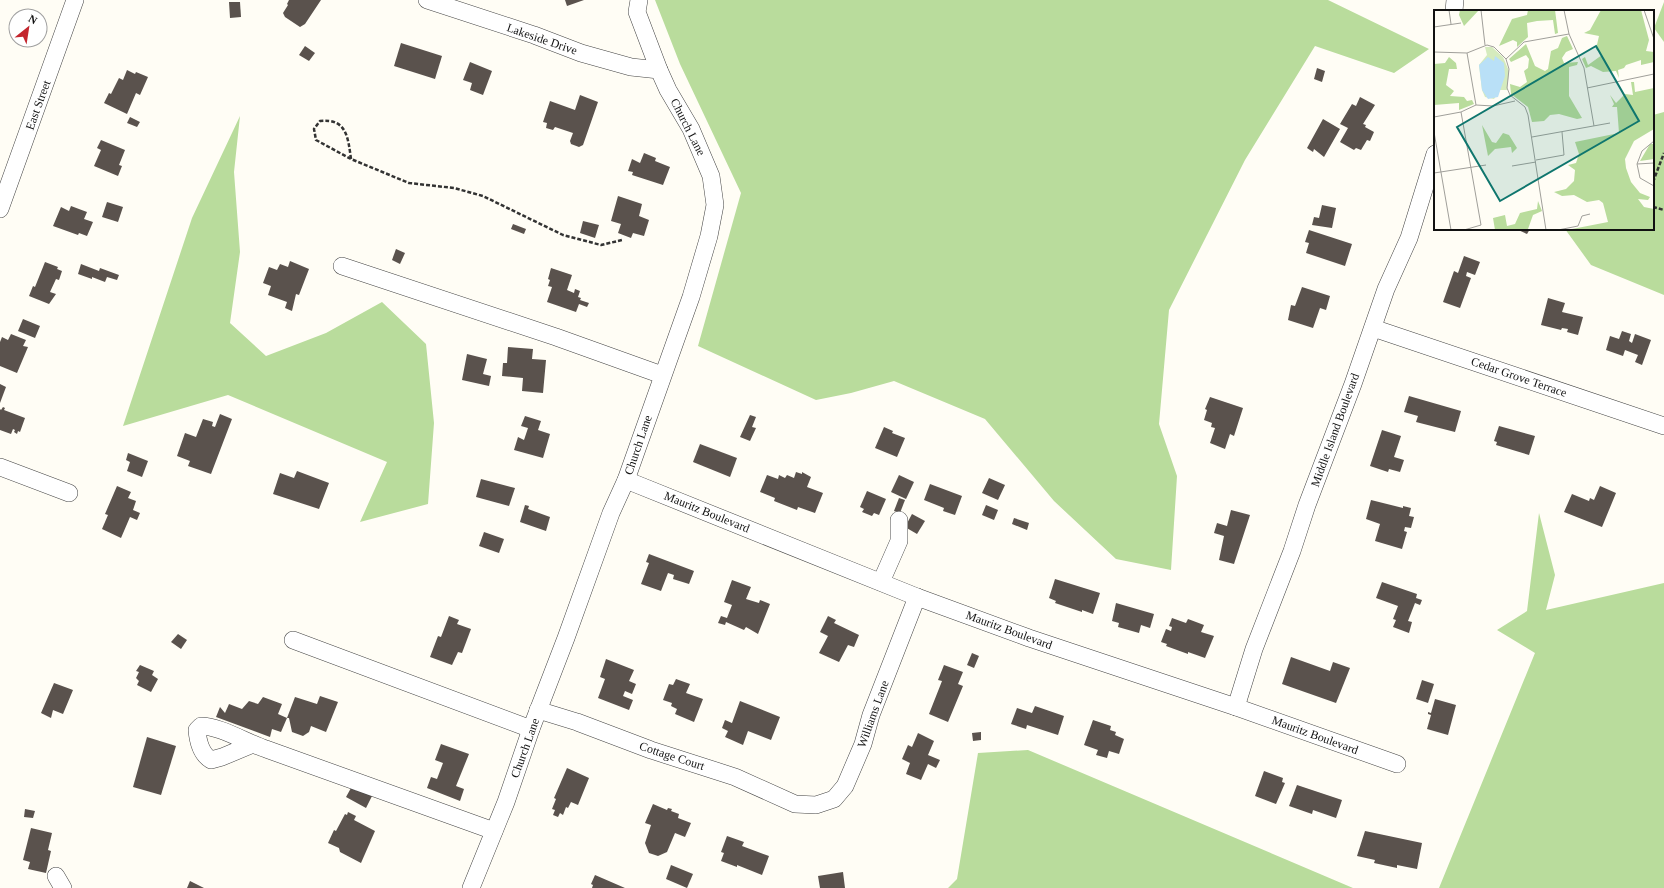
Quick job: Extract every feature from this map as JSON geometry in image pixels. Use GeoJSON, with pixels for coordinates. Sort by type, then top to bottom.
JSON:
{"type":"FeatureCollection","features":[{"type":"Feature","properties":{"kind":"street","name":"East Street"},"geometry":{"type":"LineString","coordinates":[[0,209],[75,0]]}},
{"type":"Feature","properties":{"kind":"street","name":"Lakeside Drive"},"geometry":{"type":"LineString","coordinates":[[427,0],[534,34],[581,53],[631,67],[659,70]]}},
{"type":"Feature","properties":{"kind":"street","name":"Church Lane"},"geometry":{"type":"LineString","coordinates":[[472,888],[611,513],[626,480],[662,375],[691,297],[709,236],[715,205],[711,176],[691,129],[668,90],[659,70],[637,12],[638,0]]}},
{"type":"Feature","properties":{"kind":"street"},"geometry":{"type":"LineString","coordinates":[[1454,10],[1455,0]]}},
{"type":"Feature","properties":{"kind":"street","name":"Middle Island Boulevard"},"geometry":{"type":"LineString","coordinates":[[1236,707],[1254,649],[1292,551],[1307,505],[1386,289],[1409,238],[1434,157]]}},
{"type":"Feature","properties":{"kind":"street"},"geometry":{"type":"LineString","coordinates":[[342,266],[514,322],[662,375]]}},
{"type":"Feature","properties":{"kind":"street","name":"Cedar Grove Terrace"},"geometry":{"type":"LineString","coordinates":[[1373,328],[1664,426]]}},
{"type":"Feature","properties":{"kind":"street"},"geometry":{"type":"LineString","coordinates":[[0,467],[69,493]]}},
{"type":"Feature","properties":{"kind":"street","name":"Mauritz Boulevard"},"geometry":{"type":"LineString","coordinates":[[626,480],[917,597],[1029,638],[1236,707],[1397,764]]}},
{"type":"Feature","properties":{"kind":"street"},"geometry":{"type":"LineString","coordinates":[[880,582],[899,541],[899,520]]}},
{"type":"Feature","properties":{"kind":"street","name":"Williams Lane"},"geometry":{"type":"LineString","coordinates":[[804,804],[816,805],[834,799],[845,786],[917,597]]}},
{"type":"Feature","properties":{"kind":"street"},"geometry":{"type":"LineString","coordinates":[[293,640],[531,729]]}},
{"type":"Feature","properties":{"kind":"street","name":"Cottage Court"},"geometry":{"type":"LineString","coordinates":[[538,710],[577,722],[651,750],[735,777],[795,804],[804,804]]}},
{"type":"Feature","properties":{"kind":"street"},"geometry":{"type":"LineString","coordinates":[[253,744],[494,831]]}},
{"type":"Feature","properties":{"kind":"path"},"geometry":{"type":"LineString","coordinates":[[351,159],[347,135],[338,124],[331,120],[320,121],[314,129],[316,140],[351,159],[409,183],[454,188],[483,196],[564,235],[600,245],[622,240]]}},
{"type":"Feature","properties":{"kind":"path"},"geometry":{"type":"LineString","coordinates":[[1654,179],[1664,153]]}},
{"type":"Feature","properties":{"kind":"path"},"geometry":{"type":"LineString","coordinates":[[1654,207],[1664,210]]}},
{"type":"Feature","properties":{"kind":"green space"},"geometry":{"type":"Polygon","coordinates":[[[655,0],[1328,0],[1429,49],[1394,73],[1315,46],[1245,160],[1169,310],[1159,424],[1177,476],[1171,570],[1116,559],[1054,501],[985,419],[894,381],[851,393],[816,400],[698,346],[741,193],[680,64],[655,0]]]}},
{"type":"Feature","properties":{"kind":"green space"},"geometry":{"type":"Polygon","coordinates":[[[1664,2],[1664,42],[1654,28],[1664,2]]]}},
{"type":"Feature","properties":{"kind":"green space"},"geometry":{"type":"Polygon","coordinates":[[[1664,112],[1664,295],[1591,265],[1566,230],[1654,230],[1654,115],[1664,112]]]}},
{"type":"Feature","properties":{"kind":"green space"},"geometry":{"type":"Polygon","coordinates":[[[240,116],[234,172],[240,252],[230,323],[266,356],[326,333],[382,302],[426,344],[434,423],[428,504],[360,522],[387,462],[228,395],[123,426],[192,218],[240,116]]]}},
{"type":"Feature","properties":{"kind":"green space"},"geometry":{"type":"Polygon","coordinates":[[[1539,513],[1555,575],[1546,610],[1664,583],[1664,888],[1439,888],[1535,653],[1497,630],[1527,611],[1539,513]]]}},
{"type":"Feature","properties":{"kind":"green space"},"geometry":{"type":"Polygon","coordinates":[[[1028,750],[1353,888],[948,888],[957,879],[978,753],[1028,750]]]}},
{"type":"Feature","properties":{"kind":"building"},"geometry":{"type":"Polygon","coordinates":[[[289,0],[321,0],[305,24],[300,27],[285,17],[283,13],[289,0]]]}},
{"type":"Feature","properties":{"kind":"building"},"geometry":{"type":"Polygon","coordinates":[[[565,0],[584,0],[567,6],[565,0]]]}},
{"type":"Feature","properties":{"kind":"building"},"geometry":{"type":"Polygon","coordinates":[[[229,2],[240,2],[241,17],[230,18],[229,2]]]}},
{"type":"Feature","properties":{"kind":"building"},"geometry":{"type":"Polygon","coordinates":[[[401,43],[442,56],[435,79],[394,66],[401,43]]]}},
{"type":"Feature","properties":{"kind":"building"},"geometry":{"type":"Polygon","coordinates":[[[305,46],[315,53],[309,61],[299,55],[305,46]]]}},
{"type":"Feature","properties":{"kind":"building"},"geometry":{"type":"Polygon","coordinates":[[[470,62],[492,71],[483,95],[470,90],[472,83],[463,80],[470,62]]]}},
{"type":"Feature","properties":{"kind":"building"},"geometry":{"type":"Polygon","coordinates":[[[1317,68],[1325,71],[1322,82],[1314,79],[1317,68]]]}},
{"type":"Feature","properties":{"kind":"building"},"geometry":{"type":"Polygon","coordinates":[[[127,70],[135,74],[136,72],[148,77],[140,95],[136,93],[127,114],[104,103],[109,93],[111,94],[119,78],[123,80],[127,70]]]}},
{"type":"Feature","properties":{"kind":"building"},"geometry":{"type":"Polygon","coordinates":[[[580,95],[598,102],[583,145],[579,147],[571,144],[570,141],[573,133],[555,127],[553,130],[546,128],[547,123],[543,122],[550,101],[575,110],[580,95]]]}},
{"type":"Feature","properties":{"kind":"building"},"geometry":{"type":"Polygon","coordinates":[[[1360,97],[1375,105],[1363,124],[1366,125],[1365,127],[1374,132],[1370,141],[1367,140],[1361,150],[1356,148],[1354,150],[1340,142],[1348,128],[1340,124],[1352,104],[1356,106],[1360,97]]]}},
{"type":"Feature","properties":{"kind":"building"},"geometry":{"type":"Polygon","coordinates":[[[130,117],[140,122],[137,127],[127,123],[130,117]]]}},
{"type":"Feature","properties":{"kind":"building"},"geometry":{"type":"Polygon","coordinates":[[[1323,119],[1340,129],[1324,157],[1314,149],[1313,152],[1307,148],[1323,119]]]}},
{"type":"Feature","properties":{"kind":"building"},"geometry":{"type":"Polygon","coordinates":[[[101,140],[125,150],[119,165],[122,166],[118,176],[94,166],[101,150],[97,148],[101,140]]]}},
{"type":"Feature","properties":{"kind":"building"},"geometry":{"type":"Polygon","coordinates":[[[644,153],[656,158],[655,161],[670,167],[663,185],[632,175],[633,172],[628,171],[632,159],[640,163],[644,153]]]}},
{"type":"Feature","properties":{"kind":"building"},"geometry":{"type":"Polygon","coordinates":[[[618,196],[642,204],[639,216],[649,220],[644,236],[633,233],[631,238],[618,233],[621,224],[611,221],[618,196]]]}},
{"type":"Feature","properties":{"kind":"building"},"geometry":{"type":"Polygon","coordinates":[[[107,202],[123,207],[118,222],[102,217],[107,202]]]}},
{"type":"Feature","properties":{"kind":"building"},"geometry":{"type":"Polygon","coordinates":[[[1322,205],[1336,208],[1332,228],[1312,225],[1314,217],[1319,218],[1322,205]]]}},
{"type":"Feature","properties":{"kind":"building"},"geometry":{"type":"Polygon","coordinates":[[[71,206],[87,212],[84,219],[93,222],[87,236],[79,233],[78,235],[53,226],[61,207],[69,211],[71,206]]]}},
{"type":"Feature","properties":{"kind":"building"},"geometry":{"type":"Polygon","coordinates":[[[583,221],[599,225],[595,238],[580,233],[583,221]]]}},
{"type":"Feature","properties":{"kind":"building"},"geometry":{"type":"Polygon","coordinates":[[[513,224],[526,229],[524,234],[511,229],[513,224]]]}},
{"type":"Feature","properties":{"kind":"building"},"geometry":{"type":"Polygon","coordinates":[[[1309,230],[1352,244],[1345,266],[1306,253],[1309,243],[1305,242],[1309,230]]]}},
{"type":"Feature","properties":{"kind":"building"},"geometry":{"type":"Polygon","coordinates":[[[1518,230],[1529,230],[1527,234],[1518,230]]]}},
{"type":"Feature","properties":{"kind":"building"},"geometry":{"type":"Polygon","coordinates":[[[396,249],[405,253],[400,264],[392,260],[396,249]]]}},
{"type":"Feature","properties":{"kind":"building"},"geometry":{"type":"Polygon","coordinates":[[[1464,256],[1480,262],[1475,275],[1467,272],[1466,276],[1471,278],[1460,308],[1443,302],[1454,271],[1458,273],[1464,256]]]}},
{"type":"Feature","properties":{"kind":"building"},"geometry":{"type":"Polygon","coordinates":[[[290,261],[309,269],[299,295],[296,294],[292,311],[285,308],[287,302],[268,295],[271,286],[263,283],[269,267],[277,270],[280,264],[288,267],[290,261]]]}},
{"type":"Feature","properties":{"kind":"building"},"geometry":{"type":"Polygon","coordinates":[[[45,262],[58,267],[57,269],[62,271],[59,280],[56,279],[50,292],[56,294],[49,304],[29,296],[33,286],[35,287],[45,262]]]}},
{"type":"Feature","properties":{"kind":"building"},"geometry":{"type":"Polygon","coordinates":[[[81,264],[99,271],[100,268],[119,275],[117,280],[107,277],[105,282],[92,277],[92,279],[78,274],[81,264]]]}},
{"type":"Feature","properties":{"kind":"building"},"geometry":{"type":"Polygon","coordinates":[[[551,268],[572,275],[567,290],[574,293],[575,289],[580,291],[578,297],[581,298],[580,300],[589,303],[587,307],[579,304],[576,312],[547,302],[552,287],[548,286],[551,268]]]}},
{"type":"Feature","properties":{"kind":"building"},"geometry":{"type":"Polygon","coordinates":[[[1302,287],[1330,296],[1326,310],[1320,308],[1313,328],[1288,320],[1291,305],[1295,306],[1302,287]]]}},
{"type":"Feature","properties":{"kind":"building"},"geometry":{"type":"Polygon","coordinates":[[[1548,298],[1565,303],[1562,312],[1583,317],[1578,335],[1567,332],[1568,329],[1562,328],[1561,330],[1541,325],[1548,298]]]}},
{"type":"Feature","properties":{"kind":"building"},"geometry":{"type":"Polygon","coordinates":[[[23,319],[40,326],[35,338],[18,331],[23,319]]]}},
{"type":"Feature","properties":{"kind":"building"},"geometry":{"type":"Polygon","coordinates":[[[1622,331],[1631,334],[1629,341],[1632,343],[1635,334],[1651,340],[1642,365],[1635,362],[1638,355],[1625,350],[1623,356],[1606,350],[1610,336],[1619,339],[1622,331]]]}},
{"type":"Feature","properties":{"kind":"building"},"geometry":{"type":"Polygon","coordinates":[[[11,334],[26,340],[23,346],[28,347],[17,373],[0,366],[0,342],[2,337],[8,340],[11,334]]]}},
{"type":"Feature","properties":{"kind":"building"},"geometry":{"type":"Polygon","coordinates":[[[508,347],[533,349],[532,359],[546,360],[543,393],[522,391],[523,378],[502,376],[503,363],[507,363],[508,347]]]}},
{"type":"Feature","properties":{"kind":"building"},"geometry":{"type":"Polygon","coordinates":[[[467,354],[487,359],[483,374],[491,376],[489,386],[462,380],[467,354]]]}},
{"type":"Feature","properties":{"kind":"building"},"geometry":{"type":"Polygon","coordinates":[[[0,384],[6,387],[0,403],[0,384]]]}},
{"type":"Feature","properties":{"kind":"building"},"geometry":{"type":"Polygon","coordinates":[[[1409,396],[1461,411],[1455,432],[1416,422],[1418,416],[1404,412],[1409,396]]]}},
{"type":"Feature","properties":{"kind":"building"},"geometry":{"type":"Polygon","coordinates":[[[1210,397],[1243,408],[1234,436],[1230,434],[1225,449],[1210,443],[1215,428],[1211,427],[1212,423],[1204,420],[1207,410],[1205,409],[1210,397]]]}},
{"type":"Feature","properties":{"kind":"building"},"geometry":{"type":"Polygon","coordinates":[[[3,407],[5,408],[4,410],[25,418],[20,432],[18,431],[17,434],[13,429],[11,434],[0,430],[0,409],[1,410],[3,407]]]}},
{"type":"Feature","properties":{"kind":"building"},"geometry":{"type":"Polygon","coordinates":[[[220,414],[232,419],[211,474],[188,466],[190,461],[177,456],[185,433],[196,437],[203,419],[213,422],[212,426],[215,427],[220,414]]]}},
{"type":"Feature","properties":{"kind":"building"},"geometry":{"type":"Polygon","coordinates":[[[750,415],[756,417],[752,427],[756,428],[750,441],[740,437],[750,415]]]}},
{"type":"Feature","properties":{"kind":"building"},"geometry":{"type":"Polygon","coordinates":[[[525,416],[541,421],[538,430],[550,434],[543,458],[514,450],[518,437],[524,440],[528,428],[521,426],[525,416]]]}},
{"type":"Feature","properties":{"kind":"building"},"geometry":{"type":"Polygon","coordinates":[[[1499,426],[1535,436],[1529,455],[1496,445],[1497,442],[1494,441],[1499,426]]]}},
{"type":"Feature","properties":{"kind":"building"},"geometry":{"type":"Polygon","coordinates":[[[884,427],[893,431],[892,433],[905,438],[897,457],[875,448],[884,427]]]}},
{"type":"Feature","properties":{"kind":"building"},"geometry":{"type":"Polygon","coordinates":[[[1382,430],[1401,436],[1394,457],[1404,460],[1400,472],[1389,469],[1388,472],[1370,466],[1382,430]]]}},
{"type":"Feature","properties":{"kind":"building"},"geometry":{"type":"Polygon","coordinates":[[[700,444],[737,458],[730,477],[693,462],[700,444]]]}},
{"type":"Feature","properties":{"kind":"building"},"geometry":{"type":"Polygon","coordinates":[[[128,453],[148,461],[142,477],[127,471],[130,462],[126,460],[128,453]]]}},
{"type":"Feature","properties":{"kind":"building"},"geometry":{"type":"Polygon","coordinates":[[[297,471],[329,483],[319,509],[273,494],[280,473],[294,478],[297,471]]]}},
{"type":"Feature","properties":{"kind":"building"},"geometry":{"type":"Polygon","coordinates":[[[796,472],[802,474],[802,472],[811,477],[807,487],[823,493],[815,513],[798,507],[797,510],[774,501],[775,498],[760,492],[767,475],[778,479],[779,475],[785,478],[787,475],[794,478],[796,472]]]}},
{"type":"Feature","properties":{"kind":"building"},"geometry":{"type":"Polygon","coordinates":[[[899,475],[914,482],[906,499],[891,492],[899,475]]]}},
{"type":"Feature","properties":{"kind":"building"},"geometry":{"type":"Polygon","coordinates":[[[989,478],[1005,485],[998,500],[982,493],[989,478]]]}},
{"type":"Feature","properties":{"kind":"building"},"geometry":{"type":"Polygon","coordinates":[[[481,479],[515,488],[509,506],[476,497],[481,479]]]}},
{"type":"Feature","properties":{"kind":"building"},"geometry":{"type":"Polygon","coordinates":[[[930,484],[962,496],[955,515],[943,511],[944,508],[924,500],[930,484]]]}},
{"type":"Feature","properties":{"kind":"building"},"geometry":{"type":"Polygon","coordinates":[[[117,486],[131,492],[128,498],[136,501],[133,510],[140,513],[137,520],[130,517],[121,538],[102,529],[108,515],[105,514],[117,486]]]}},
{"type":"Feature","properties":{"kind":"building"},"geometry":{"type":"Polygon","coordinates":[[[1600,486],[1616,493],[1602,527],[1564,512],[1572,494],[1589,501],[1590,498],[1594,500],[1600,486]]]}},
{"type":"Feature","properties":{"kind":"building"},"geometry":{"type":"Polygon","coordinates":[[[867,491],[886,499],[879,515],[874,513],[872,516],[862,512],[864,509],[860,507],[867,491]]]}},
{"type":"Feature","properties":{"kind":"building"},"geometry":{"type":"Polygon","coordinates":[[[899,498],[905,500],[900,513],[894,511],[899,498]]]}},
{"type":"Feature","properties":{"kind":"building"},"geometry":{"type":"Polygon","coordinates":[[[1371,500],[1403,508],[1403,506],[1411,508],[1409,516],[1414,517],[1411,528],[1405,527],[1404,531],[1407,532],[1402,549],[1375,541],[1380,524],[1366,519],[1371,500]]]}},
{"type":"Feature","properties":{"kind":"building"},"geometry":{"type":"Polygon","coordinates":[[[525,505],[529,506],[528,509],[550,517],[546,531],[520,522],[525,505]]]}},
{"type":"Feature","properties":{"kind":"building"},"geometry":{"type":"Polygon","coordinates":[[[986,505],[998,510],[994,520],[982,515],[986,505]]]}},
{"type":"Feature","properties":{"kind":"building"},"geometry":{"type":"Polygon","coordinates":[[[1231,510],[1250,515],[1234,564],[1219,560],[1224,536],[1214,533],[1217,523],[1227,526],[1231,510]]]}},
{"type":"Feature","properties":{"kind":"building"},"geometry":{"type":"Polygon","coordinates":[[[912,514],[925,521],[917,534],[905,527],[912,514]]]}},
{"type":"Feature","properties":{"kind":"building"},"geometry":{"type":"Polygon","coordinates":[[[1014,518],[1029,523],[1027,530],[1012,524],[1014,518]]]}},
{"type":"Feature","properties":{"kind":"building"},"geometry":{"type":"Polygon","coordinates":[[[484,532],[504,539],[499,553],[479,546],[484,532]]]}},
{"type":"Feature","properties":{"kind":"building"},"geometry":{"type":"Polygon","coordinates":[[[649,554],[694,571],[689,584],[673,579],[674,575],[668,573],[661,591],[641,584],[649,563],[646,562],[649,554]]]}},
{"type":"Feature","properties":{"kind":"building"},"geometry":{"type":"Polygon","coordinates":[[[1055,579],[1100,593],[1093,614],[1055,603],[1056,601],[1049,598],[1055,579]]]}},
{"type":"Feature","properties":{"kind":"building"},"geometry":{"type":"Polygon","coordinates":[[[732,580],[751,587],[746,599],[759,603],[760,600],[770,604],[758,634],[746,627],[744,630],[726,622],[725,625],[718,623],[721,616],[727,618],[732,605],[724,602],[732,580]]]}},
{"type":"Feature","properties":{"kind":"building"},"geometry":{"type":"Polygon","coordinates":[[[1382,582],[1417,594],[1416,598],[1422,600],[1420,605],[1415,603],[1408,621],[1412,622],[1409,633],[1393,627],[1396,620],[1393,619],[1398,606],[1376,598],[1382,582]]]}},
{"type":"Feature","properties":{"kind":"building"},"geometry":{"type":"Polygon","coordinates":[[[1116,603],[1154,614],[1150,628],[1141,625],[1139,633],[1118,627],[1119,623],[1112,621],[1116,603]]]}},
{"type":"Feature","properties":{"kind":"building"},"geometry":{"type":"Polygon","coordinates":[[[449,616],[459,620],[457,624],[471,629],[462,653],[458,652],[452,665],[430,657],[438,636],[441,637],[449,616]]]}},
{"type":"Feature","properties":{"kind":"building"},"geometry":{"type":"Polygon","coordinates":[[[828,616],[836,620],[834,623],[859,635],[854,647],[848,645],[839,662],[819,653],[828,636],[820,632],[828,616]]]}},
{"type":"Feature","properties":{"kind":"building"},"geometry":{"type":"Polygon","coordinates":[[[1172,618],[1186,623],[1188,619],[1204,625],[1201,632],[1214,636],[1205,658],[1166,646],[1167,644],[1161,642],[1166,629],[1171,631],[1172,627],[1169,626],[1172,618]]]}},
{"type":"Feature","properties":{"kind":"building"},"geometry":{"type":"Polygon","coordinates":[[[178,634],[187,640],[181,649],[171,642],[178,634]]]}},
{"type":"Feature","properties":{"kind":"building"},"geometry":{"type":"Polygon","coordinates":[[[972,653],[979,656],[974,668],[967,665],[972,653]]]}},
{"type":"Feature","properties":{"kind":"building"},"geometry":{"type":"Polygon","coordinates":[[[1291,657],[1330,671],[1333,662],[1350,668],[1336,703],[1282,684],[1291,657]]]}},
{"type":"Feature","properties":{"kind":"building"},"geometry":{"type":"Polygon","coordinates":[[[606,659],[634,670],[629,681],[636,684],[632,694],[625,691],[623,696],[633,700],[629,710],[598,698],[605,679],[600,677],[606,659]]]}},
{"type":"Feature","properties":{"kind":"building"},"geometry":{"type":"Polygon","coordinates":[[[140,665],[154,671],[152,675],[158,679],[151,692],[137,685],[139,681],[136,678],[139,672],[136,671],[140,665]]]}},
{"type":"Feature","properties":{"kind":"building"},"geometry":{"type":"Polygon","coordinates":[[[944,665],[963,672],[958,684],[963,686],[948,722],[929,714],[942,681],[938,680],[944,665]]]}},
{"type":"Feature","properties":{"kind":"building"},"geometry":{"type":"Polygon","coordinates":[[[676,679],[690,684],[686,693],[703,699],[694,722],[675,714],[677,709],[671,706],[672,703],[663,700],[669,684],[673,685],[676,679]]]}},
{"type":"Feature","properties":{"kind":"building"},"geometry":{"type":"Polygon","coordinates":[[[1422,680],[1434,684],[1428,703],[1416,699],[1422,680]]]}},
{"type":"Feature","properties":{"kind":"building"},"geometry":{"type":"Polygon","coordinates":[[[54,683],[73,690],[63,714],[53,710],[51,718],[41,713],[54,683]]]}},
{"type":"Feature","properties":{"kind":"building"},"geometry":{"type":"Polygon","coordinates":[[[320,696],[338,702],[326,732],[311,726],[309,732],[303,736],[292,732],[289,718],[287,718],[295,697],[317,704],[320,696]]]}},
{"type":"Feature","properties":{"kind":"building"},"geometry":{"type":"Polygon","coordinates":[[[263,697],[282,704],[278,714],[287,718],[281,732],[272,729],[270,737],[216,717],[220,707],[225,713],[229,704],[242,709],[249,701],[258,704],[263,697]]]}},
{"type":"Feature","properties":{"kind":"building"},"geometry":{"type":"Polygon","coordinates":[[[1435,699],[1456,705],[1448,735],[1427,729],[1431,715],[1428,714],[1428,712],[1431,713],[1435,699]]]}},
{"type":"Feature","properties":{"kind":"building"},"geometry":{"type":"Polygon","coordinates":[[[740,701],[780,717],[771,740],[748,731],[743,745],[725,737],[728,731],[722,728],[725,720],[732,723],[740,701]]]}},
{"type":"Feature","properties":{"kind":"building"},"geometry":{"type":"Polygon","coordinates":[[[1035,706],[1064,716],[1058,735],[1027,725],[1026,729],[1011,724],[1017,708],[1032,713],[1035,706]]]}},
{"type":"Feature","properties":{"kind":"building"},"geometry":{"type":"Polygon","coordinates":[[[1093,720],[1111,726],[1110,730],[1116,732],[1115,735],[1124,739],[1119,754],[1109,751],[1107,758],[1096,755],[1098,750],[1084,745],[1093,720]]]}},
{"type":"Feature","properties":{"kind":"building"},"geometry":{"type":"Polygon","coordinates":[[[981,732],[981,740],[973,741],[972,733],[981,732]]]}},
{"type":"Feature","properties":{"kind":"building"},"geometry":{"type":"Polygon","coordinates":[[[918,733],[934,741],[928,755],[940,760],[936,768],[928,764],[921,780],[906,774],[910,763],[902,759],[908,745],[912,747],[918,733]]]}},
{"type":"Feature","properties":{"kind":"building"},"geometry":{"type":"Polygon","coordinates":[[[147,737],[176,746],[161,795],[133,787],[147,737]]]}},
{"type":"Feature","properties":{"kind":"building"},"geometry":{"type":"Polygon","coordinates":[[[441,744],[469,754],[456,786],[464,789],[460,801],[427,788],[431,777],[437,779],[443,763],[435,760],[441,744]]]}},
{"type":"Feature","properties":{"kind":"building"},"geometry":{"type":"Polygon","coordinates":[[[567,768],[589,778],[578,805],[571,802],[568,808],[566,807],[563,815],[560,813],[558,817],[553,815],[555,810],[552,809],[556,799],[554,798],[567,768]]]}},
{"type":"Feature","properties":{"kind":"building"},"geometry":{"type":"Polygon","coordinates":[[[1264,771],[1283,778],[1282,782],[1285,783],[1276,804],[1255,796],[1264,771]]]}},
{"type":"Feature","properties":{"kind":"building"},"geometry":{"type":"Polygon","coordinates":[[[1297,785],[1342,800],[1336,818],[1313,810],[1312,814],[1289,806],[1297,785]]]}},
{"type":"Feature","properties":{"kind":"building"},"geometry":{"type":"Polygon","coordinates":[[[351,788],[357,791],[358,789],[372,796],[366,808],[346,797],[351,788]]]}},
{"type":"Feature","properties":{"kind":"building"},"geometry":{"type":"Polygon","coordinates":[[[653,804],[667,810],[668,808],[672,809],[671,811],[679,814],[678,818],[691,823],[685,837],[675,833],[667,852],[658,856],[649,853],[645,843],[651,825],[645,823],[653,804]]]}},
{"type":"Feature","properties":{"kind":"building"},"geometry":{"type":"Polygon","coordinates":[[[25,809],[35,811],[33,818],[24,817],[25,809]]]}},
{"type":"Feature","properties":{"kind":"building"},"geometry":{"type":"Polygon","coordinates":[[[348,812],[356,816],[354,820],[375,831],[361,863],[340,852],[339,848],[328,843],[334,830],[336,831],[345,814],[347,815],[348,812]]]}},
{"type":"Feature","properties":{"kind":"building"},"geometry":{"type":"Polygon","coordinates":[[[31,828],[52,833],[48,850],[51,851],[46,873],[28,869],[30,862],[23,860],[31,828]]]}},
{"type":"Feature","properties":{"kind":"building"},"geometry":{"type":"Polygon","coordinates":[[[1365,831],[1422,843],[1417,869],[1397,865],[1397,868],[1374,863],[1375,860],[1357,856],[1365,831]]]}},
{"type":"Feature","properties":{"kind":"building"},"geometry":{"type":"Polygon","coordinates":[[[727,836],[744,842],[742,846],[769,856],[762,875],[737,865],[737,867],[721,861],[724,853],[721,852],[727,836]]]}},
{"type":"Feature","properties":{"kind":"building"},"geometry":{"type":"Polygon","coordinates":[[[671,865],[693,874],[687,888],[666,879],[671,865]]]}},
{"type":"Feature","properties":{"kind":"building"},"geometry":{"type":"Polygon","coordinates":[[[843,872],[845,888],[820,888],[818,876],[843,872]]]}},
{"type":"Feature","properties":{"kind":"building"},"geometry":{"type":"Polygon","coordinates":[[[595,875],[625,888],[592,888],[593,885],[591,884],[595,875]]]}},
{"type":"Feature","properties":{"kind":"building"},"geometry":{"type":"Polygon","coordinates":[[[190,881],[204,888],[187,888],[190,881]]]}}]}
